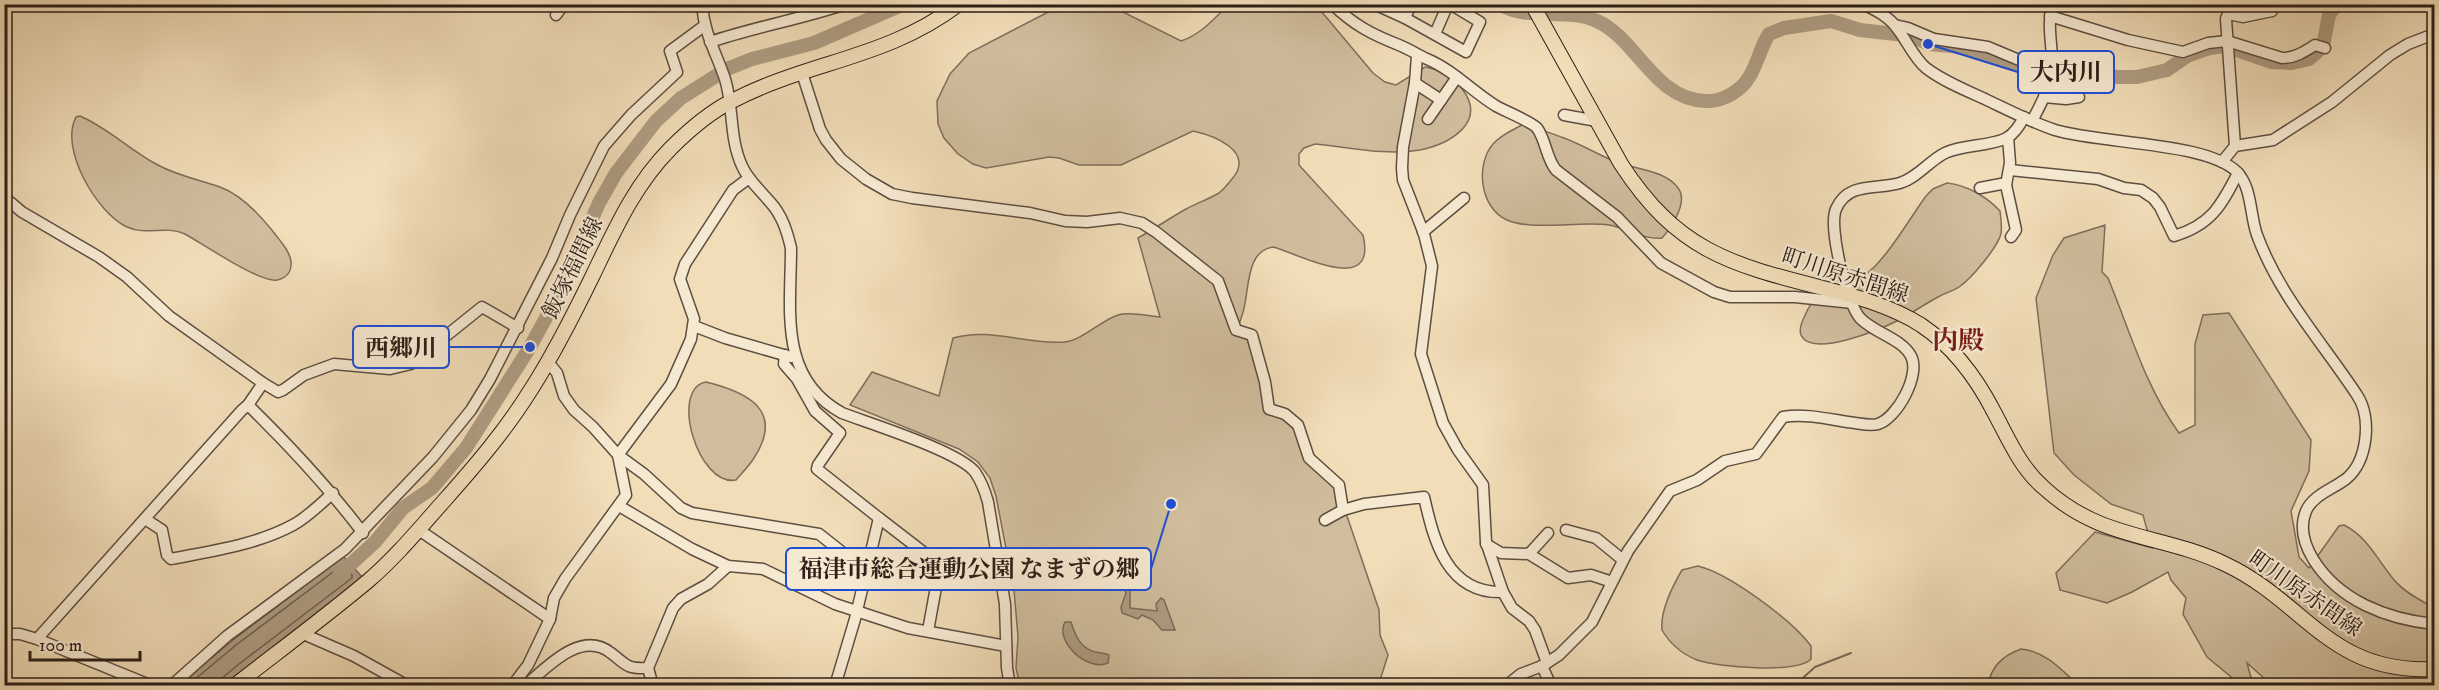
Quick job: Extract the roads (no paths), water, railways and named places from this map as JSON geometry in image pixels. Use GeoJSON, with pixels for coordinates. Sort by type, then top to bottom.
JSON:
{"type":"FeatureCollection","features":[{"type":"Feature","properties":{"kind":"main road","name":"飯塚福間線"},"geometry":{"type":"LineString","coordinates":[[234,686],[368,581],[419,530],[505,430],[548,362],[630,201],[645,179],[687,133],[730,101],[772,83],[894,43],[916,32],[959,4]]}},
{"type":"Feature","properties":{"kind":"main road","name":"町川原赤間線"},"geometry":{"type":"LineString","coordinates":[[1533,6],[1636,189],[1659,214],[1688,238],[1717,255],[1753,269],[1904,315],[1947,345],[1970,371],[1982,389],[2009,442],[2026,468],[2041,486],[2069,508],[2112,529],[2195,552],[2225,564],[2263,587],[2321,635],[2351,653],[2386,666],[2434,669]]}},
{"type":"Feature","properties":{"kind":"street"},"geometry":{"type":"LineString","coordinates":[[556,15],[564,4]]}},
{"type":"Feature","properties":{"kind":"street"},"geometry":{"type":"LineString","coordinates":[[702,4],[704,26],[725,80],[730,101],[732,131],[742,166],[749,178],[778,211],[788,234],[791,248],[791,337],[790,356],[784,364],[797,379],[815,411],[840,433],[817,469],[940,566],[928,632]]}},
{"type":"Feature","properties":{"kind":"street"},"geometry":{"type":"LineString","coordinates":[[712,46],[758,27],[846,4]]}},
{"type":"Feature","properties":{"kind":"street"},"geometry":{"type":"LineString","coordinates":[[1332,4],[1348,20],[1378,38],[1400,45],[1427,59],[1457,77],[1486,100],[1536,127],[1551,164],[1556,170],[1617,218],[1661,263],[1714,292],[1730,297],[1851,299]]}},
{"type":"Feature","properties":{"kind":"street"},"geometry":{"type":"LineString","coordinates":[[1405,18],[1411,4]]}},
{"type":"Feature","properties":{"kind":"street"},"geometry":{"type":"LineString","coordinates":[[1376,5],[1435,33],[1466,52],[1480,22],[1449,4],[1435,33]]}},
{"type":"Feature","properties":{"kind":"street"},"geometry":{"type":"LineString","coordinates":[[1863,4],[1879,12],[1895,25],[1924,67],[2028,119],[2083,137],[2188,151],[2222,162],[2238,173],[2244,183],[2258,238],[2280,284],[2299,315],[2358,396],[2366,416],[2362,450],[2352,473],[2318,498],[2307,511],[2302,533],[2307,549],[2319,569],[2350,598],[2368,607],[2434,624]]}},
{"type":"Feature","properties":{"kind":"street"},"geometry":{"type":"LineString","coordinates":[[1506,686],[1521,674],[1545,665],[1568,648],[1592,622],[1623,560],[1670,491],[1697,480],[1725,461],[1756,454],[1783,417],[1802,415],[1873,425],[1891,416],[1908,389],[1915,371],[1913,361],[1910,353],[1902,346],[1860,318],[1851,299],[1838,254],[1833,225],[1835,210],[1852,191],[1901,183],[1946,153],[2008,137],[2028,119],[2044,97],[2052,72],[2048,27],[2053,4]]}},
{"type":"Feature","properties":{"kind":"street"},"geometry":{"type":"LineString","coordinates":[[2235,146],[2227,42],[2230,9],[2243,17],[2272,11]]}},
{"type":"Feature","properties":{"kind":"street"},"geometry":{"type":"LineString","coordinates":[[2050,16],[2128,40],[2183,52],[2208,43],[2227,42],[2282,58],[2290,58],[2320,47]]}},
{"type":"Feature","properties":{"kind":"street"},"geometry":{"type":"LineString","coordinates":[[1895,25],[1934,39],[1988,47],[2031,63],[2052,61]]}},
{"type":"Feature","properties":{"kind":"street"},"geometry":{"type":"LineString","coordinates":[[171,686],[227,636],[311,575],[363,533],[433,457],[471,410],[518,328],[604,146],[626,121],[677,72],[670,51],[704,26]]}},
{"type":"Feature","properties":{"kind":"street"},"geometry":{"type":"LineString","coordinates":[[2222,162],[2235,146],[2273,140],[2332,102],[2390,55],[2408,44],[2434,34]]}},
{"type":"Feature","properties":{"kind":"street"},"geometry":{"type":"LineString","coordinates":[[1418,56],[1403,147],[1402,168],[1408,196],[1423,232],[1432,266],[1421,354],[1443,423],[1482,485],[1486,544],[1503,592],[1512,608],[1529,621],[1535,630],[1551,686]]}},
{"type":"Feature","properties":{"kind":"street"},"geometry":{"type":"LineString","coordinates":[[802,74],[826,140],[841,159],[866,179],[892,194],[1030,213],[1065,221],[1087,222],[1120,218],[1132,220],[1156,232],[1210,273],[1218,281],[1236,330],[1252,334],[1265,382],[1269,409],[1285,414],[1298,425],[1309,458],[1339,485],[1343,510]]}},
{"type":"Feature","properties":{"kind":"street"},"geometry":{"type":"LineString","coordinates":[[1428,119],[1457,77]]}},
{"type":"Feature","properties":{"kind":"street"},"geometry":{"type":"LineString","coordinates":[[1415,82],[1441,100]]}},
{"type":"Feature","properties":{"kind":"street"},"geometry":{"type":"LineString","coordinates":[[2044,97],[2079,98]]}},
{"type":"Feature","properties":{"kind":"street"},"geometry":{"type":"LineString","coordinates":[[1564,115],[1597,121]]}},
{"type":"Feature","properties":{"kind":"street"},"geometry":{"type":"LineString","coordinates":[[2008,137],[2010,170],[2006,185],[2016,230],[2011,237]]}},
{"type":"Feature","properties":{"kind":"street"},"geometry":{"type":"LineString","coordinates":[[2010,170],[2098,179],[2124,188],[2141,190],[2153,198],[2160,207],[2174,236],[2194,230],[2206,221],[2222,203],[2238,173]]}},
{"type":"Feature","properties":{"kind":"street"},"geometry":{"type":"LineString","coordinates":[[512,686],[528,665],[550,619],[554,598],[565,579],[626,495],[618,455],[670,384],[682,362],[694,326],[694,319],[680,279],[685,264],[733,190],[749,178]]}},
{"type":"Feature","properties":{"kind":"street"},"geometry":{"type":"LineString","coordinates":[[1980,188],[2006,185]]}},
{"type":"Feature","properties":{"kind":"street"},"geometry":{"type":"LineString","coordinates":[[4,197],[22,212],[99,257],[127,277],[169,316],[274,390],[283,390],[304,375],[333,364],[381,369],[406,366],[483,307],[518,328]]}},
{"type":"Feature","properties":{"kind":"street"},"geometry":{"type":"LineString","coordinates":[[1423,232],[1464,198]]}},
{"type":"Feature","properties":{"kind":"street"},"geometry":{"type":"LineString","coordinates":[[694,326],[725,338],[790,356],[812,390],[830,406],[952,456],[974,471],[988,502],[1002,583],[1010,686]]}},
{"type":"Feature","properties":{"kind":"street"},"geometry":{"type":"LineString","coordinates":[[548,362],[557,373],[564,396],[574,410],[594,427],[618,455],[644,474],[681,507],[692,513],[819,534],[866,571]]}},
{"type":"Feature","properties":{"kind":"street"},"geometry":{"type":"LineString","coordinates":[[37,639],[248,405],[263,383]]}},
{"type":"Feature","properties":{"kind":"street"},"geometry":{"type":"LineString","coordinates":[[248,405],[298,454],[333,493],[363,533]]}},
{"type":"Feature","properties":{"kind":"street"},"geometry":{"type":"LineString","coordinates":[[145,519],[162,530],[167,555],[171,559],[238,545],[286,528],[304,518],[333,493]]}},
{"type":"Feature","properties":{"kind":"street"},"geometry":{"type":"LineString","coordinates":[[1324,520],[1343,510],[1364,504],[1424,497],[1431,531],[1440,554],[1450,567],[1472,588],[1503,592]]}},
{"type":"Feature","properties":{"kind":"street"},"geometry":{"type":"LineString","coordinates":[[619,506],[692,549],[728,566],[763,569],[835,604],[908,628],[1006,646]]}},
{"type":"Feature","properties":{"kind":"street"},"geometry":{"type":"LineString","coordinates":[[835,686],[879,518]]}},
{"type":"Feature","properties":{"kind":"street"},"geometry":{"type":"LineString","coordinates":[[419,530],[550,619]]}},
{"type":"Feature","properties":{"kind":"street"},"geometry":{"type":"LineString","coordinates":[[1566,530],[1596,538],[1623,560]]}},
{"type":"Feature","properties":{"kind":"street"},"geometry":{"type":"LineString","coordinates":[[1529,554],[1548,534]]}},
{"type":"Feature","properties":{"kind":"street"},"geometry":{"type":"LineString","coordinates":[[1486,544],[1501,553],[1529,554],[1568,578],[1591,575],[1612,582]]}},
{"type":"Feature","properties":{"kind":"street"},"geometry":{"type":"LineString","coordinates":[[653,686],[648,668],[676,604],[708,584],[728,566]]}},
{"type":"Feature","properties":{"kind":"street"},"geometry":{"type":"LineString","coordinates":[[301,633],[354,656],[389,681],[408,686]]}},
{"type":"Feature","properties":{"kind":"street"},"geometry":{"type":"LineString","coordinates":[[4,634],[20,634],[37,639],[152,686]]}},
{"type":"Feature","properties":{"kind":"street"},"geometry":{"type":"LineString","coordinates":[[525,686],[565,652],[585,646],[603,648],[631,668],[648,668]]}},
{"type":"Feature","properties":{"kind":"water"},"geometry":{"type":"Polygon","coordinates":[[[1130,549],[1131,557],[1137,559],[1124,566],[1121,574],[1130,588],[1130,608],[1157,611],[1156,604],[1161,598],[1164,600],[1175,630],[1162,630],[1153,620],[1142,615],[1138,619],[1122,613],[1121,607],[1126,593],[1118,574],[1128,560],[1130,549]]]}},
{"type":"Feature","properties":{"kind":"water"},"geometry":{"type":"Polygon","coordinates":[[[343,556],[363,578],[223,685],[178,686],[233,640],[343,556]]]}},
{"type":"Feature","properties":{"kind":"water"},"geometry":{"type":"Polygon","coordinates":[[[1065,622],[1071,622],[1076,636],[1085,647],[1109,655],[1108,663],[1100,665],[1091,663],[1075,653],[1064,638],[1065,622]]]}},
{"type":"Feature","properties":{"kind":"waterway"},"geometry":{"type":"LineString","coordinates":[[339,575],[375,542],[403,508],[432,488],[466,448],[530,347],[559,294],[599,203],[616,173],[656,121],[681,98],[727,69],[752,59],[814,43],[904,4]]}},
{"type":"Feature","properties":{"kind":"waterway"},"geometry":{"type":"LineString","coordinates":[[1499,4],[1523,12],[1573,15],[1597,21],[1624,41],[1659,80],[1672,90],[1687,98],[1705,101],[1722,99],[1741,87],[1752,72],[1769,34],[1784,28],[1831,21],[1860,30],[1913,36],[1928,44],[1963,47],[2019,66],[2048,67],[2117,77],[2137,77],[2167,70],[2187,56],[2210,48],[2225,46],[2271,62],[2292,63],[2309,59],[2324,41],[2329,15],[2337,4]]}},
{"type":"Feature","properties":{"kind":"waterway"},"geometry":{"type":"LineString","coordinates":[[1732,454],[1750,450]]}},
{"type":"Feature","properties":{"kind":"waterway"},"geometry":{"type":"LineString","coordinates":[[1632,537],[1639,527]]}},
{"type":"Feature","properties":{"kind":"waterway"},"geometry":{"type":"LineString","coordinates":[[1794,686],[1815,667],[1851,653]]}},
{"type":"Feature","properties":{"kind":"waterway"},"geometry":{"type":"LineString","coordinates":[[1498,686],[1515,672]]}},
{"type":"Feature","properties":{"kind":"place","name":"大内川"},"geometry":{"type":"Point","coordinates":[1928,44]}},
{"type":"Feature","properties":{"kind":"place","name":"西郷川"},"geometry":{"type":"Point","coordinates":[530,347]}},
{"type":"Feature","properties":{"kind":"place","name":"福津市総合運動公園 なまずの郷"},"geometry":{"type":"Point","coordinates":[1171,504]}},
{"type":"Feature","properties":{"kind":"district","name":"内殿"},"geometry":{"type":"Point","coordinates":[1958,341]}}]}
